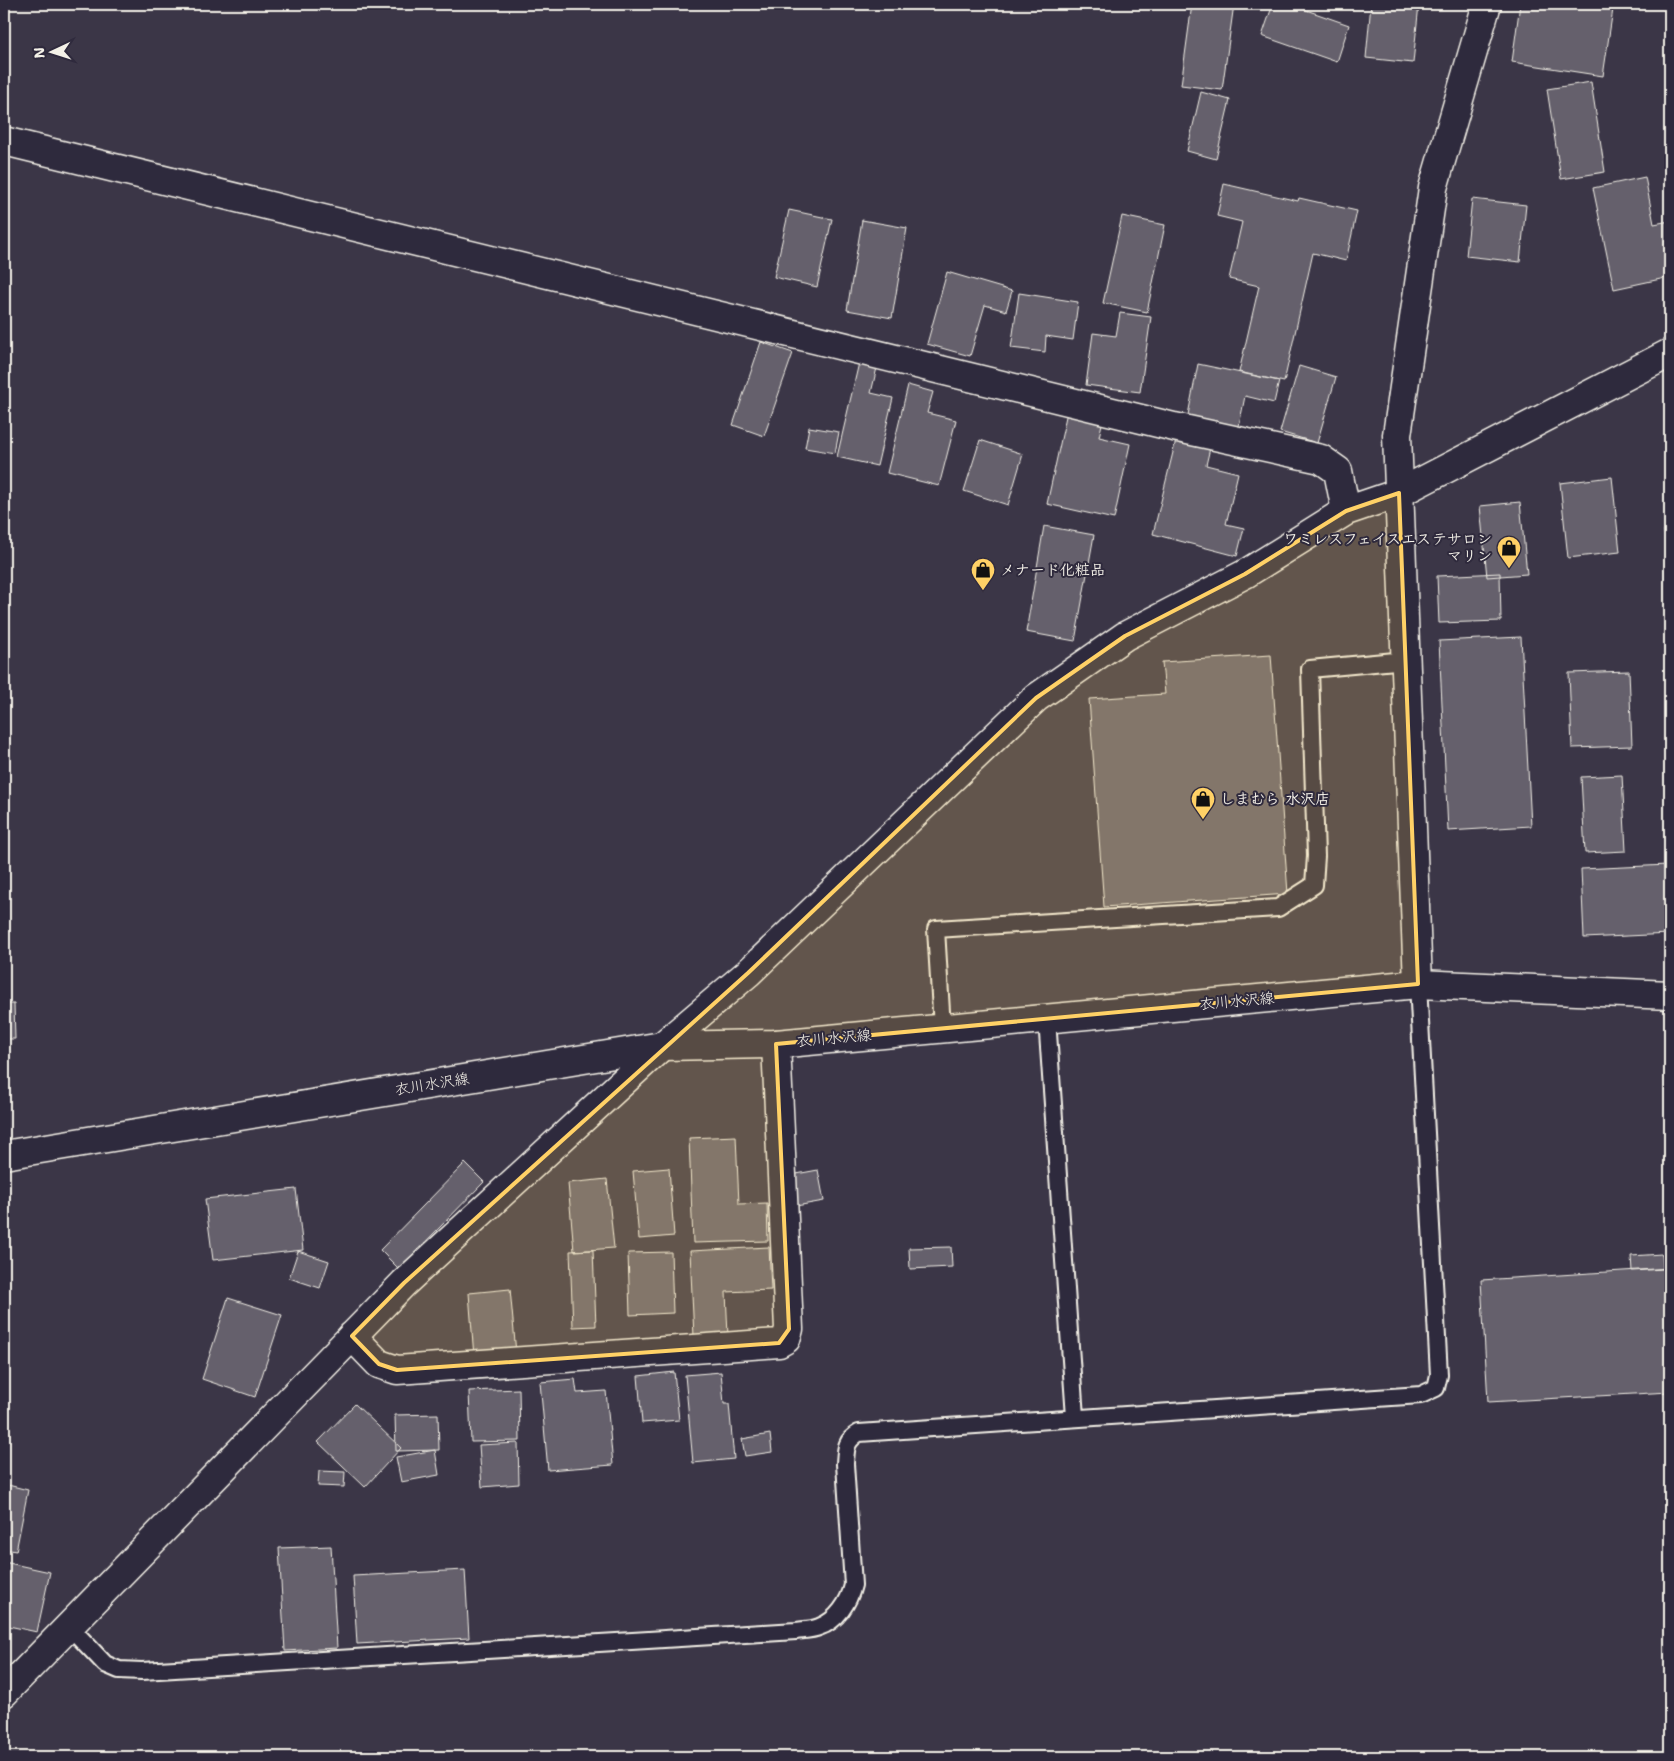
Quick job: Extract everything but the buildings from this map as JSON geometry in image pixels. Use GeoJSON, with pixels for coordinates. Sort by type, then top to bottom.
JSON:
{"type":"FeatureCollection","features":[{"type":"Feature","properties":{"kind":"street"},"geometry":{"type":"LineString","coordinates":[[1418,984],[1397,435],[1433,188],[1487,4]]}},
{"type":"Feature","properties":{"kind":"street"},"geometry":{"type":"LineString","coordinates":[[4,141],[1155,422],[1321,459],[1338,471],[1346,511]]}},
{"type":"Feature","properties":{"kind":"street"},"geometry":{"type":"LineString","coordinates":[[4,1693],[404,1283],[662,1046],[748,973],[1036,698],[1125,636],[1245,574],[1346,511],[1399,493],[1670,353]]}},
{"type":"Feature","properties":{"kind":"street","name":"衣川水沢線"},"geometry":{"type":"LineString","coordinates":[[4,1155],[662,1046],[776,1044],[1418,984],[1670,995]]}},
{"type":"Feature","properties":{"kind":"street"},"geometry":{"type":"LineString","coordinates":[[352,1336],[379,1364],[397,1370],[779,1343],[786,1339],[789,1329],[776,1044]]}},
{"type":"Feature","properties":{"kind":"lane"},"geometry":{"type":"LineString","coordinates":[[942,1028],[936,929],[1278,908],[1314,885],[1316,856],[1310,669],[1406,660]]}},
{"type":"Feature","properties":{"kind":"lane"},"geometry":{"type":"LineString","coordinates":[[69,1626],[105,1664],[119,1670],[142,1671],[796,1631],[820,1627],[834,1619],[850,1598],[853,1585],[845,1464],[846,1449],[850,1438],[860,1433],[1421,1394],[1436,1388],[1439,1374],[1418,984]]}},
{"type":"Feature","properties":{"kind":"lane"},"geometry":{"type":"LineString","coordinates":[[1047,1019],[1075,1417]]}},
{"type":"Feature","properties":{"kind":"highlighted area"},"geometry":{"type":"Polygon","coordinates":[[[1399,493],[1418,984],[776,1044],[789,1329],[779,1343],[397,1370],[379,1364],[352,1336],[404,1283],[748,973],[1036,698],[1125,636],[1245,574],[1346,511],[1399,493]]]}},
{"type":"Feature","properties":{"kind":"place","name":"ワミレスフェイスエステサロン マリン"},"geometry":{"type":"Point","coordinates":[1509,569]}},
{"type":"Feature","properties":{"kind":"place","name":"メナード化粧品"},"geometry":{"type":"Point","coordinates":[983,591]}},
{"type":"Feature","properties":{"kind":"place","name":"しまむら 水沢店"},"geometry":{"type":"Point","coordinates":[1203,820]}}]}
